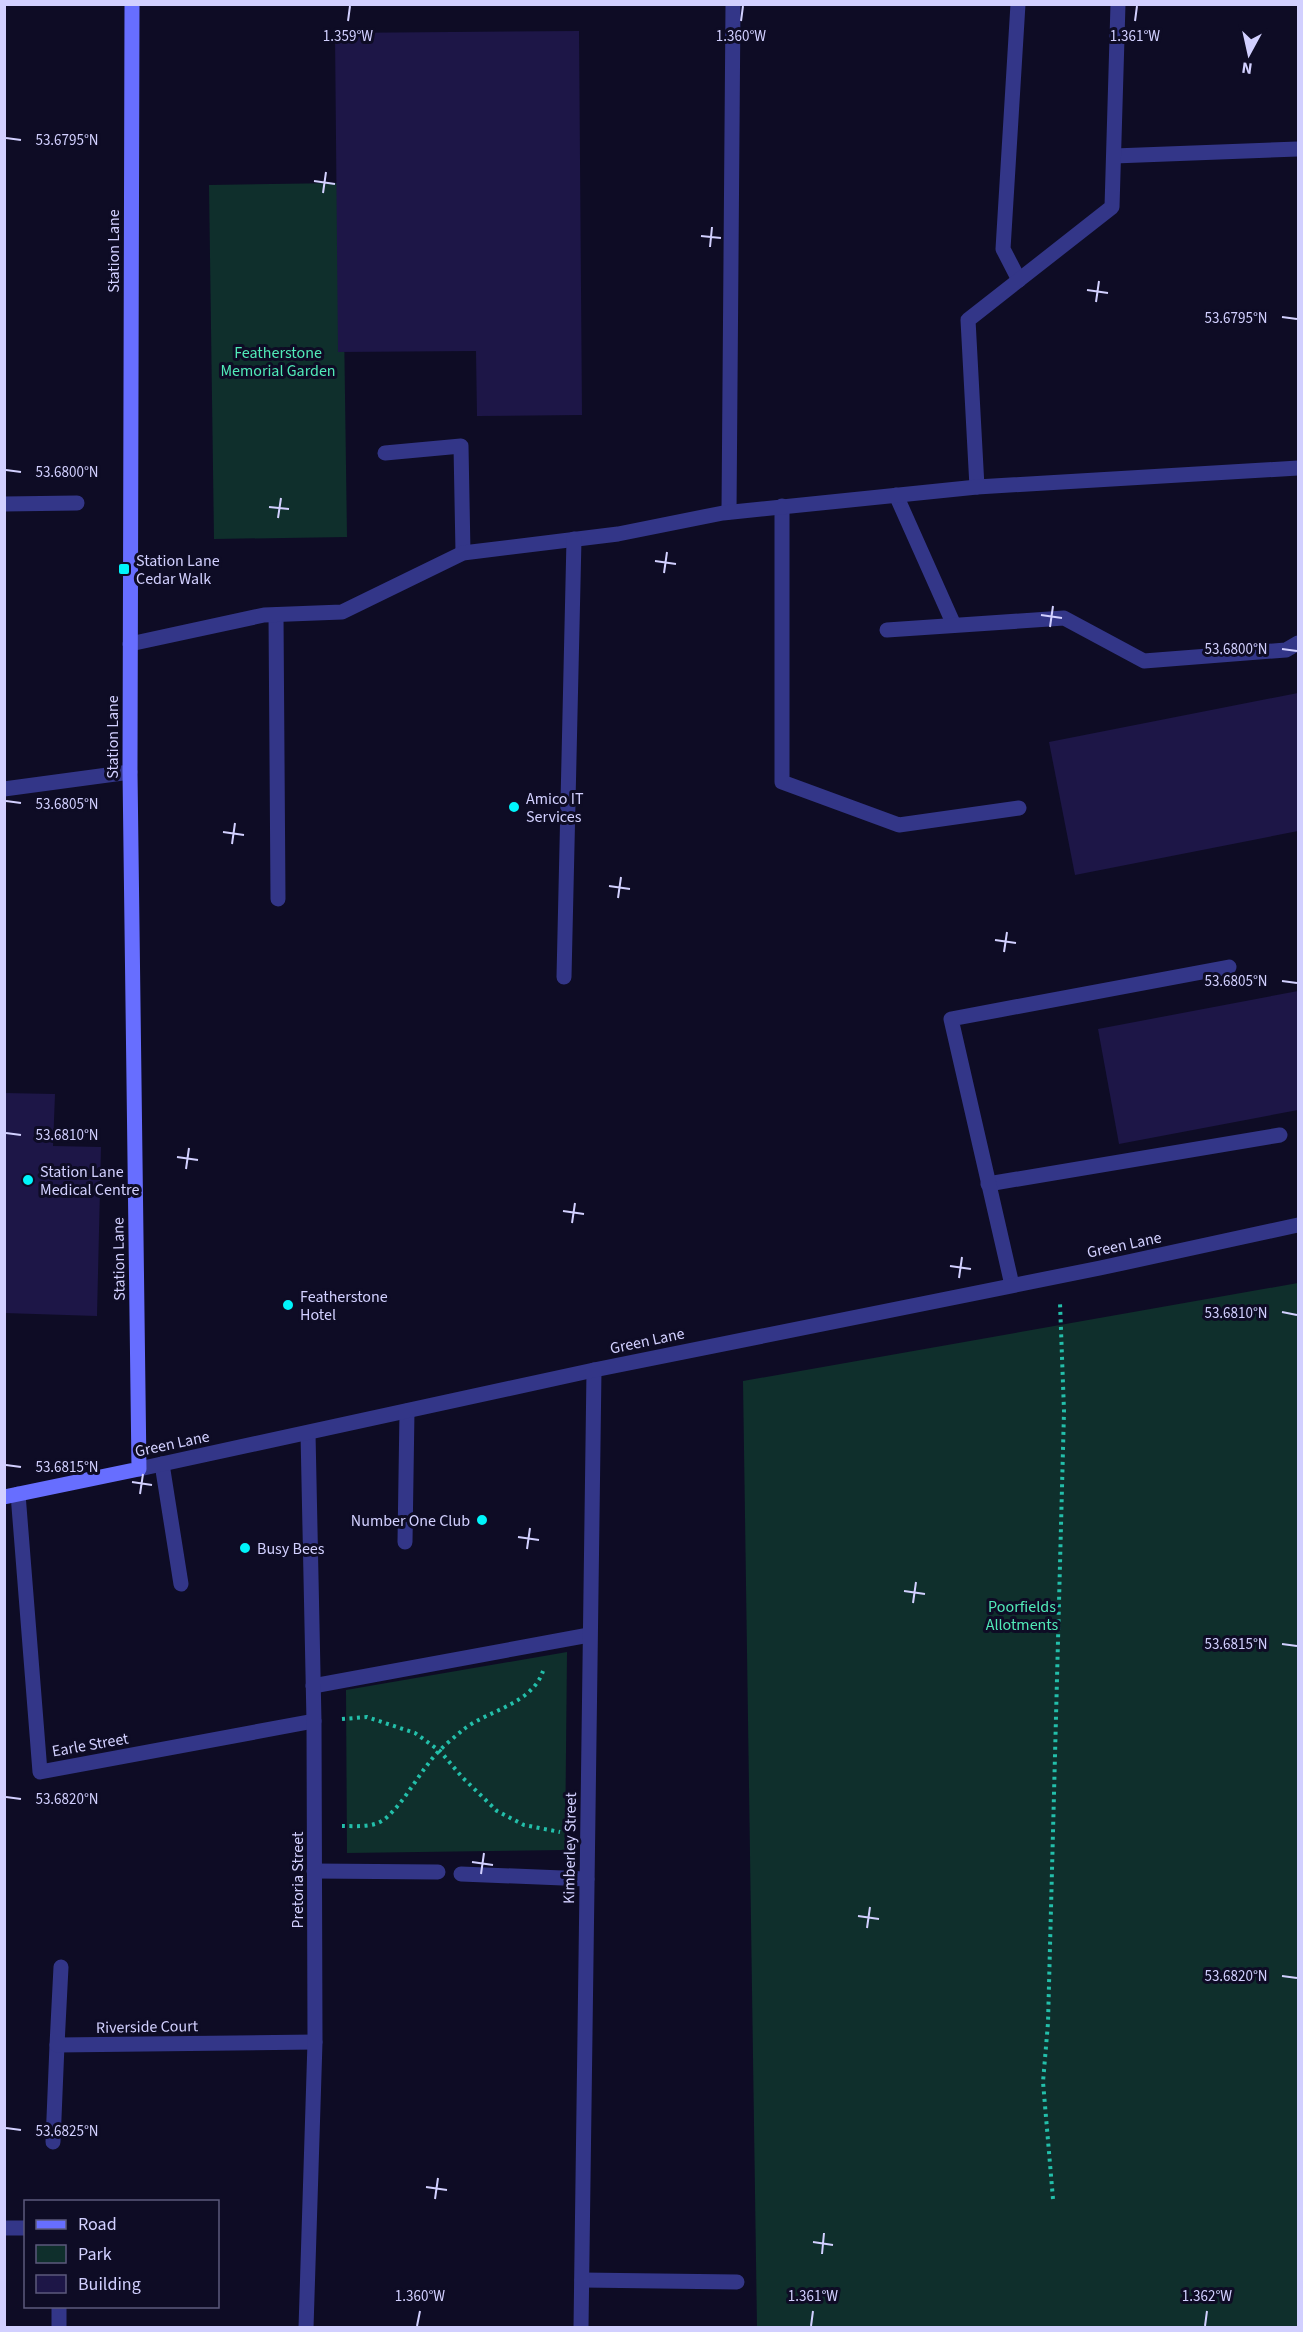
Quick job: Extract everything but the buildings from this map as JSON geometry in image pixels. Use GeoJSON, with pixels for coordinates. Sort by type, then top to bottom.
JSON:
{"type":"FeatureCollection","features":[{"type":"Feature","properties":{"kind":"main road","name":"Station Lane"},"geometry":{"type":"LineString","coordinates":[[132,4],[130,772],[139,1469]]}},
{"type":"Feature","properties":{"kind":"main road","name":"Green Lane"},"geometry":{"type":"LineString","coordinates":[[11,1495],[139,1469]]}},
{"type":"Feature","properties":{"kind":"street"},"geometry":{"type":"LineString","coordinates":[[729,512],[733,4]]}},
{"type":"Feature","properties":{"kind":"street"},"geometry":{"type":"LineString","coordinates":[[1018,4],[1003,249],[1019,280]]}},
{"type":"Feature","properties":{"kind":"street"},"geometry":{"type":"LineString","coordinates":[[977,487],[968,320],[1112,207],[1118,4]]}},
{"type":"Feature","properties":{"kind":"street"},"geometry":{"type":"LineString","coordinates":[[1113,156],[1299,149]]}},
{"type":"Feature","properties":{"kind":"street"},"geometry":{"type":"LineString","coordinates":[[385,453],[461,446],[464,552]]}},
{"type":"Feature","properties":{"kind":"street"},"geometry":{"type":"LineString","coordinates":[[130,644],[264,615],[342,612],[464,552],[618,534],[729,512],[977,487],[1299,468]]}},
{"type":"Feature","properties":{"kind":"street"},"geometry":{"type":"LineString","coordinates":[[896,495],[954,625]]}},
{"type":"Feature","properties":{"kind":"street"},"geometry":{"type":"LineString","coordinates":[[4,504],[76,503]]}},
{"type":"Feature","properties":{"kind":"street"},"geometry":{"type":"LineString","coordinates":[[782,506],[782,782],[899,825],[1019,808]]}},
{"type":"Feature","properties":{"kind":"street"},"geometry":{"type":"LineString","coordinates":[[564,977],[574,539]]}},
{"type":"Feature","properties":{"kind":"street"},"geometry":{"type":"LineString","coordinates":[[276,615],[278,899]]}},
{"type":"Feature","properties":{"kind":"street"},"geometry":{"type":"LineString","coordinates":[[887,630],[1064,618],[1144,661],[1286,650],[1299,643]]}},
{"type":"Feature","properties":{"kind":"street"},"geometry":{"type":"LineString","coordinates":[[4,789],[130,772]]}},
{"type":"Feature","properties":{"kind":"street"},"geometry":{"type":"LineString","coordinates":[[1012,1285],[951,1019],[1229,967]]}},
{"type":"Feature","properties":{"kind":"street"},"geometry":{"type":"LineString","coordinates":[[988,1184],[1280,1135]]}},
{"type":"Feature","properties":{"kind":"street","name":"Green Lane"},"geometry":{"type":"LineString","coordinates":[[139,1469],[594,1370],[1299,1225]]}},
{"type":"Feature","properties":{"kind":"street","name":"Kimberley Street"},"geometry":{"type":"LineString","coordinates":[[581,2328],[594,1370]]}},
{"type":"Feature","properties":{"kind":"street"},"geometry":{"type":"LineString","coordinates":[[405,1542],[407,1411]]}},
{"type":"Feature","properties":{"kind":"street","name":"Pretoria Street"},"geometry":{"type":"LineString","coordinates":[[306,2328],[315,2042],[314,1721],[308,1433]]}},
{"type":"Feature","properties":{"kind":"street"},"geometry":{"type":"LineString","coordinates":[[162,1464],[181,1584]]}},
{"type":"Feature","properties":{"kind":"street","name":"Earle Street"},"geometry":{"type":"LineString","coordinates":[[11,1495],[40,1772],[314,1721]]}},
{"type":"Feature","properties":{"kind":"street"},"geometry":{"type":"LineString","coordinates":[[313,1686],[589,1635]]}},
{"type":"Feature","properties":{"kind":"street"},"geometry":{"type":"LineString","coordinates":[[314,1871],[438,1872]]}},
{"type":"Feature","properties":{"kind":"street"},"geometry":{"type":"LineString","coordinates":[[460,1874],[587,1879]]}},
{"type":"Feature","properties":{"kind":"street"},"geometry":{"type":"LineString","coordinates":[[53,2142],[61,1967]]}},
{"type":"Feature","properties":{"kind":"street","name":"Riverside Court"},"geometry":{"type":"LineString","coordinates":[[57,2045],[315,2042]]}},
{"type":"Feature","properties":{"kind":"street"},"geometry":{"type":"LineString","coordinates":[[5,2228],[24,2228]]}},
{"type":"Feature","properties":{"kind":"street"},"geometry":{"type":"LineString","coordinates":[[582,2280],[737,2282]]}},
{"type":"Feature","properties":{"kind":"street"},"geometry":{"type":"LineString","coordinates":[[59,2308],[60,2328]]}},
{"type":"Feature","properties":{"kind":"path"},"geometry":{"type":"LineString","coordinates":[[1053,2199],[1043,2082],[1048,2023],[1064,1411],[1059,1276]]}},
{"type":"Feature","properties":{"kind":"path"},"geometry":{"type":"LineString","coordinates":[[314,1826],[366,1827],[385,1820],[406,1796],[429,1762],[466,1728],[528,1694],[541,1679],[547,1661],[549,1643]]}},
{"type":"Feature","properties":{"kind":"path"},"geometry":{"type":"LineString","coordinates":[[314,1721],[367,1717],[415,1733],[440,1751],[462,1777],[497,1810],[524,1825],[587,1835]]}},
{"type":"Feature","properties":{"kind":"green space","name":"Featherstone Memorial Garden"},"geometry":{"type":"Polygon","coordinates":[[[342,183],[347,537],[214,539],[209,185],[342,183]]]}},
{"type":"Feature","properties":{"kind":"green space","name":"Poorfields Allotments"},"geometry":{"type":"Polygon","coordinates":[[[1298,1283],[1298,2327],[757,2327],[743,1381],[1298,1283]]]}},
{"type":"Feature","properties":{"kind":"green space"},"geometry":{"type":"Polygon","coordinates":[[[567,1652],[565,1850],[347,1853],[346,1690],[567,1652]]]}},
{"type":"Feature","properties":{"kind":"place","name":"Station Lane Cedar Walk"},"geometry":{"type":"Point","coordinates":[124,569]}},
{"type":"Feature","properties":{"kind":"place","name":"Amico IT Services"},"geometry":{"type":"Point","coordinates":[514,807]}},
{"type":"Feature","properties":{"kind":"place","name":"Station Lane Medical Centre"},"geometry":{"type":"Point","coordinates":[28,1180]}},
{"type":"Feature","properties":{"kind":"place","name":"Featherstone Hotel"},"geometry":{"type":"Point","coordinates":[288,1305]}},
{"type":"Feature","properties":{"kind":"place","name":"Number One Club"},"geometry":{"type":"Point","coordinates":[482,1520]}},
{"type":"Feature","properties":{"kind":"place","name":"Busy Bees"},"geometry":{"type":"Point","coordinates":[245,1548]}}]}
